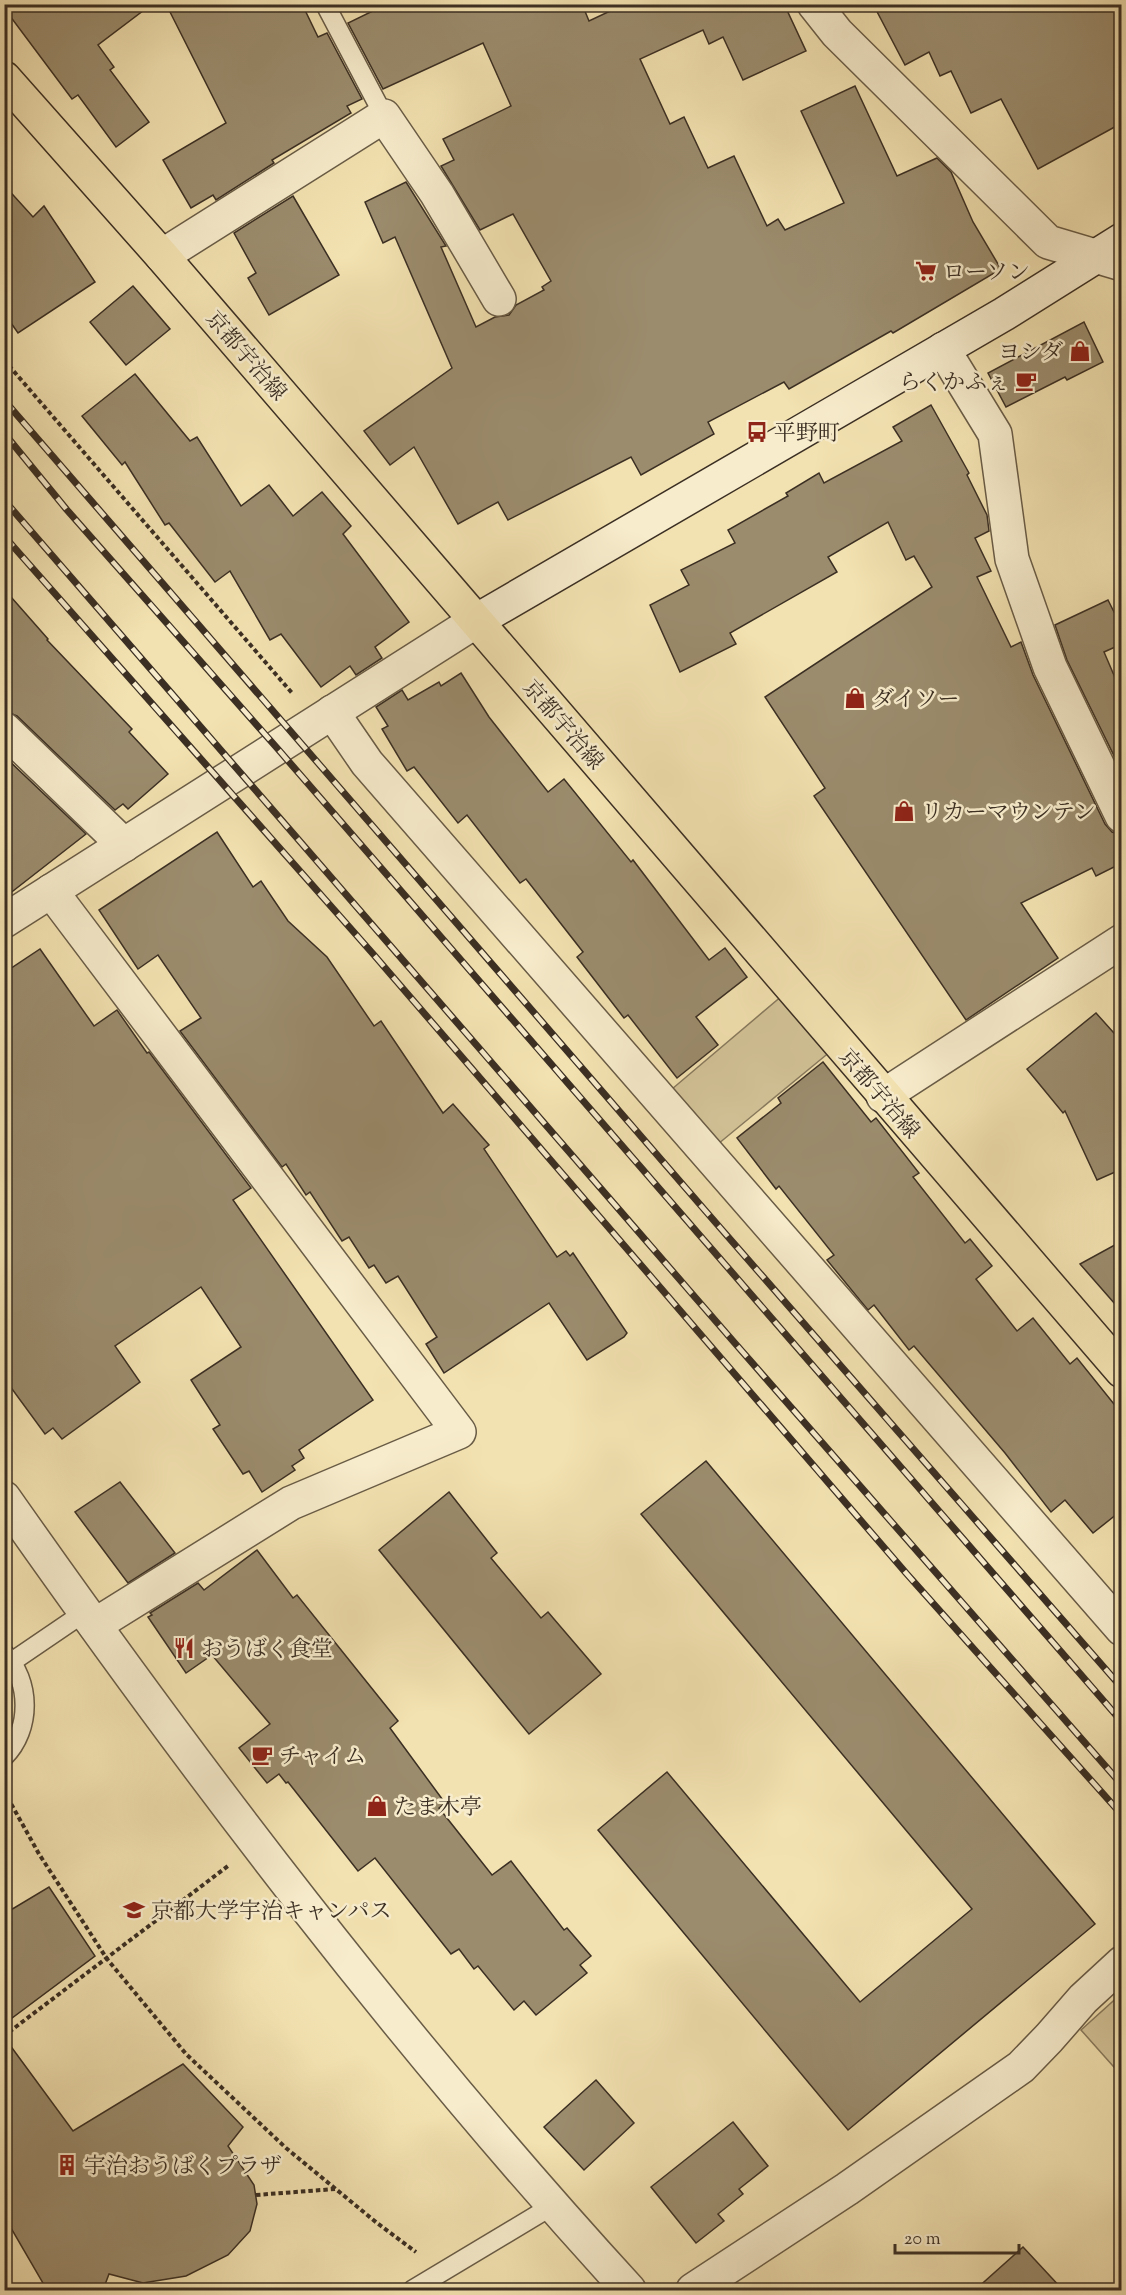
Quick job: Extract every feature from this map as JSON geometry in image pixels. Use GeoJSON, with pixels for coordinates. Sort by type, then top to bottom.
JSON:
{"type":"FeatureCollection","features":[{"type":"Feature","properties":{"kind":"main road","name":"京都宇治線"},"geometry":{"type":"LineString","coordinates":[[4,78],[162,256],[1122,1371]]}},
{"type":"Feature","properties":{"kind":"street"},"geometry":{"type":"LineString","coordinates":[[820,6],[837,33],[1048,242],[1113,253]]}},
{"type":"Feature","properties":{"kind":"street"},"geometry":{"type":"LineString","coordinates":[[162,256],[384,116],[437,194],[499,299]]}},
{"type":"Feature","properties":{"kind":"street"},"geometry":{"type":"LineString","coordinates":[[4,921],[476,621],[943,349],[1113,253]]}},
{"type":"Feature","properties":{"kind":"street"},"geometry":{"type":"LineString","coordinates":[[943,349],[995,434],[1012,559],[1050,667],[1122,816]]}},
{"type":"Feature","properties":{"kind":"street"},"geometry":{"type":"LineString","coordinates":[[325,717],[1122,1629]]}},
{"type":"Feature","properties":{"kind":"street"},"geometry":{"type":"LineString","coordinates":[[4,729],[124,845]]}},
{"type":"Feature","properties":{"kind":"street"},"geometry":{"type":"LineString","coordinates":[[51,891],[459,1432],[291,1503],[90,1619]]}},
{"type":"Feature","properties":{"kind":"street"},"geometry":{"type":"LineString","coordinates":[[883,1096],[1122,941]]}},
{"type":"Feature","properties":{"kind":"street"},"geometry":{"type":"LineString","coordinates":[[4,1498],[90,1619],[264,1851],[360,1974],[552,2206],[629,2290]]}},
{"type":"Feature","properties":{"kind":"street"},"geometry":{"type":"LineString","coordinates":[[693,2290],[847,2189],[1021,2067],[1083,1999],[1122,1963]]}},
{"type":"Feature","properties":{"kind":"lane"},"geometry":{"type":"LineString","coordinates":[[326,4],[384,116]]}},
{"type":"Feature","properties":{"kind":"lane"},"geometry":{"type":"LineString","coordinates":[[4,1756],[12,1749],[25,1716],[24,1689],[9,1657],[90,1619]]}},
{"type":"Feature","properties":{"kind":"lane"},"geometry":{"type":"LineString","coordinates":[[412,2290],[552,2206]]}},
{"type":"Feature","properties":{"kind":"path"},"geometry":{"type":"LineString","coordinates":[[4,360],[325,717]]}},
{"type":"Feature","properties":{"kind":"path"},"geometry":{"type":"LineString","coordinates":[[4,1791],[39,1854],[107,1959],[186,2054],[286,2148],[377,2223],[443,2272]]}},
{"type":"Feature","properties":{"kind":"path"},"geometry":{"type":"LineString","coordinates":[[9,2032],[225,1867]]}},
{"type":"Feature","properties":{"kind":"path"},"geometry":{"type":"LineString","coordinates":[[256,2195],[335,2189]]}},
{"type":"Feature","properties":{"kind":"shaded area"},"geometry":{"type":"Polygon","coordinates":[[[783,995],[831,1051],[718,1144],[672,1089],[783,995]]]}},
{"type":"Feature","properties":{"kind":"shaded area"},"geometry":{"type":"Polygon","coordinates":[[[1121,1994],[1121,2075],[1081,2030],[1121,1994]]]}},
{"type":"Feature","properties":{"kind":"building"},"geometry":{"type":"Polygon","coordinates":[[[4,4],[152,4],[98,45],[114,67],[110,70],[149,122],[116,147],[78,95],[72,99],[4,8],[4,4]]]}},
{"type":"Feature","properties":{"kind":"building"},"geometry":{"type":"Polygon","coordinates":[[[166,4],[302,4],[318,37],[327,33],[362,99],[347,106],[351,113],[272,160],[274,163],[216,200],[213,195],[191,208],[163,160],[226,123],[166,4]]]}},
{"type":"Feature","properties":{"kind":"building"},"geometry":{"type":"Polygon","coordinates":[[[387,4],[582,4],[589,21],[625,4],[793,4],[786,8],[806,51],[743,80],[723,37],[709,44],[703,30],[640,59],[670,124],[684,117],[708,168],[734,156],[767,226],[778,219],[785,230],[844,203],[801,111],[855,86],[897,176],[937,158],[951,172],[973,222],[1001,269],[893,333],[891,331],[789,389],[784,382],[708,422],[714,434],[641,475],[631,457],[508,520],[498,502],[458,524],[414,447],[390,465],[364,431],[452,368],[395,237],[383,243],[365,202],[406,182],[446,246],[441,247],[476,327],[495,317],[509,315],[516,305],[544,290],[542,287],[551,281],[513,214],[480,230],[441,166],[454,160],[443,139],[511,106],[483,43],[383,89],[348,23],[387,4]]]}},
{"type":"Feature","properties":{"kind":"building"},"geometry":{"type":"Polygon","coordinates":[[[873,4],[1122,4],[1122,123],[1038,169],[1001,99],[971,113],[951,71],[940,76],[929,52],[905,65],[873,4]]]}},
{"type":"Feature","properties":{"kind":"building"},"geometry":{"type":"Polygon","coordinates":[[[4,185],[33,217],[44,206],[95,282],[18,333],[4,313],[4,185]]]}},
{"type":"Feature","properties":{"kind":"building"},"geometry":{"type":"Polygon","coordinates":[[[293,196],[339,275],[269,315],[248,278],[256,273],[234,233],[293,196]]]}},
{"type":"Feature","properties":{"kind":"building"},"geometry":{"type":"Polygon","coordinates":[[[133,286],[170,329],[126,365],[90,322],[133,286]]]}},
{"type":"Feature","properties":{"kind":"building"},"geometry":{"type":"Polygon","coordinates":[[[1084,322],[1103,362],[1067,380],[1065,377],[1006,407],[988,373],[1084,322]]]}},
{"type":"Feature","properties":{"kind":"building"},"geometry":{"type":"Polygon","coordinates":[[[135,374],[190,441],[197,437],[241,506],[269,485],[293,516],[322,492],[351,526],[343,534],[409,622],[375,647],[382,658],[356,675],[350,666],[321,687],[281,634],[270,640],[230,571],[215,582],[169,523],[165,525],[125,462],[122,465],[82,416],[135,374]]]}},
{"type":"Feature","properties":{"kind":"building"},"geometry":{"type":"Polygon","coordinates":[[[931,405],[969,473],[967,475],[987,515],[989,531],[975,538],[991,571],[977,577],[1011,647],[1021,642],[1033,675],[1105,824],[1112,832],[1122,835],[1122,863],[1096,876],[1092,868],[1021,903],[1058,958],[966,1020],[814,796],[825,788],[765,697],[932,587],[914,556],[906,560],[888,522],[828,557],[837,572],[730,633],[736,644],[680,672],[650,605],[689,585],[681,570],[735,543],[728,530],[788,496],[786,493],[819,473],[824,483],[902,441],[893,427],[931,405]]]}},
{"type":"Feature","properties":{"kind":"building"},"geometry":{"type":"Polygon","coordinates":[[[4,589],[47,640],[132,729],[129,732],[168,774],[128,809],[123,804],[115,810],[17,716],[4,711],[4,589]]]}},
{"type":"Feature","properties":{"kind":"building"},"geometry":{"type":"Polygon","coordinates":[[[1108,600],[1122,628],[1122,644],[1104,652],[1122,694],[1122,772],[1067,660],[1055,625],[1108,600]]]}},
{"type":"Feature","properties":{"kind":"building"},"geometry":{"type":"Polygon","coordinates":[[[461,673],[489,717],[548,792],[564,779],[631,862],[633,860],[709,960],[725,948],[747,977],[696,1017],[718,1045],[677,1078],[628,1015],[624,1018],[577,957],[583,952],[526,879],[520,883],[467,815],[458,823],[414,767],[407,771],[382,729],[388,726],[376,707],[402,690],[408,700],[439,682],[441,686],[461,673]]]}},
{"type":"Feature","properties":{"kind":"building"},"geometry":{"type":"Polygon","coordinates":[[[4,756],[86,834],[4,898],[4,756]]]}},
{"type":"Feature","properties":{"kind":"building"},"geometry":{"type":"Polygon","coordinates":[[[217,832],[253,887],[261,881],[288,921],[327,957],[374,1026],[381,1021],[443,1113],[453,1104],[489,1145],[484,1149],[557,1257],[566,1251],[570,1256],[573,1253],[627,1333],[624,1337],[587,1360],[549,1303],[444,1373],[426,1344],[437,1337],[398,1276],[386,1283],[374,1265],[369,1268],[349,1237],[342,1241],[310,1192],[306,1195],[286,1164],[282,1167],[180,1031],[201,1018],[158,955],[138,969],[99,910],[217,832]]]}},
{"type":"Feature","properties":{"kind":"building"},"geometry":{"type":"Polygon","coordinates":[[[40,949],[94,1026],[117,1010],[147,1053],[149,1052],[251,1188],[233,1200],[373,1400],[299,1450],[304,1458],[292,1466],[295,1470],[262,1492],[249,1471],[243,1474],[213,1429],[220,1425],[191,1380],[241,1347],[201,1287],[115,1346],[140,1382],[62,1439],[53,1428],[45,1434],[4,1378],[4,973],[40,949]]]}},
{"type":"Feature","properties":{"kind":"building"},"geometry":{"type":"Polygon","coordinates":[[[1096,1013],[1122,1042],[1122,1169],[1097,1180],[1065,1111],[1063,1113],[1027,1069],[1096,1013]]]}},
{"type":"Feature","properties":{"kind":"building"},"geometry":{"type":"Polygon","coordinates":[[[823,1062],[871,1122],[876,1118],[919,1173],[913,1177],[965,1243],[970,1239],[992,1266],[976,1279],[1017,1331],[1033,1318],[1070,1364],[1077,1358],[1122,1414],[1122,1510],[1093,1533],[1065,1500],[1051,1512],[1005,1453],[914,1346],[909,1350],[874,1305],[868,1310],[827,1260],[834,1255],[779,1186],[776,1189],[737,1138],[781,1103],[778,1098],[823,1062]]]}},
{"type":"Feature","properties":{"kind":"building"},"geometry":{"type":"Polygon","coordinates":[[[1122,1241],[1122,1312],[1080,1264],[1122,1241]]]}},
{"type":"Feature","properties":{"kind":"building"},"geometry":{"type":"Polygon","coordinates":[[[706,1461],[1095,1924],[848,2130],[598,1830],[667,1772],[860,2002],[972,1909],[641,1514],[706,1461]]]}},
{"type":"Feature","properties":{"kind":"building"},"geometry":{"type":"Polygon","coordinates":[[[120,1482],[175,1553],[128,1583],[75,1512],[120,1482]]]}},
{"type":"Feature","properties":{"kind":"building"},"geometry":{"type":"Polygon","coordinates":[[[449,1492],[497,1553],[491,1558],[541,1618],[548,1612],[601,1674],[529,1734],[379,1550],[449,1492]]]}},
{"type":"Feature","properties":{"kind":"building"},"geometry":{"type":"Polygon","coordinates":[[[257,1550],[293,1598],[297,1595],[398,1721],[390,1728],[445,1803],[439,1808],[492,1875],[511,1861],[564,1930],[567,1928],[591,1956],[580,1965],[587,1973],[536,2015],[524,2001],[514,2010],[478,1966],[474,1969],[459,1949],[451,1954],[375,1858],[358,1871],[288,1782],[286,1783],[279,1774],[267,1783],[239,1748],[270,1724],[212,1655],[186,1673],[148,1617],[152,1615],[150,1613],[198,1583],[204,1590],[257,1550]]]}},
{"type":"Feature","properties":{"kind":"building"},"geometry":{"type":"Polygon","coordinates":[[[49,1887],[95,1956],[4,2024],[4,1914],[49,1887]]]}},
{"type":"Feature","properties":{"kind":"building"},"geometry":{"type":"Polygon","coordinates":[[[4,2037],[73,2131],[183,2064],[243,2127],[228,2146],[254,2185],[257,2204],[250,2231],[228,2255],[186,2276],[143,2283],[109,2274],[103,2290],[47,2290],[4,2216],[4,2037]]]}},
{"type":"Feature","properties":{"kind":"building"},"geometry":{"type":"Polygon","coordinates":[[[596,2080],[634,2123],[584,2170],[544,2127],[596,2080]]]}},
{"type":"Feature","properties":{"kind":"building"},"geometry":{"type":"Polygon","coordinates":[[[733,2122],[768,2166],[739,2189],[743,2194],[718,2214],[724,2221],[696,2243],[651,2187],[733,2122]]]}},
{"type":"Feature","properties":{"kind":"building"},"geometry":{"type":"Polygon","coordinates":[[[1023,2247],[1063,2290],[975,2290],[1023,2247]]]}},
{"type":"Feature","properties":{"kind":"railway"},"geometry":{"type":"LineString","coordinates":[[4,400],[1122,1688]]}},
{"type":"Feature","properties":{"kind":"railway"},"geometry":{"type":"LineString","coordinates":[[4,433],[67,510],[277,748],[1122,1722]]}},
{"type":"Feature","properties":{"kind":"railway"},"geometry":{"type":"LineString","coordinates":[[4,500],[733,1341],[1122,1785]]}},
{"type":"Feature","properties":{"kind":"railway"},"geometry":{"type":"LineString","coordinates":[[4,536],[374,955],[906,1573],[1122,1815]]}},
{"type":"Feature","properties":{"kind":"place","name":"ローソン"},"geometry":{"type":"Point","coordinates":[926,271]}},
{"type":"Feature","properties":{"kind":"place","name":"ヨシダ"},"geometry":{"type":"Point","coordinates":[1080,351]}},
{"type":"Feature","properties":{"kind":"place","name":"らくかふぇ"},"geometry":{"type":"Point","coordinates":[1026,381]}},
{"type":"Feature","properties":{"kind":"place","name":"平野町"},"geometry":{"type":"Point","coordinates":[757,432]}},
{"type":"Feature","properties":{"kind":"place","name":"ダイソー"},"geometry":{"type":"Point","coordinates":[855,698]}},
{"type":"Feature","properties":{"kind":"place","name":"リカーマウンテン"},"geometry":{"type":"Point","coordinates":[904,811]}},
{"type":"Feature","properties":{"kind":"place","name":"おうばく食堂"},"geometry":{"type":"Point","coordinates":[184,1648]}},
{"type":"Feature","properties":{"kind":"place","name":"チャイム"},"geometry":{"type":"Point","coordinates":[262,1755]}},
{"type":"Feature","properties":{"kind":"place","name":"たま木亭"},"geometry":{"type":"Point","coordinates":[377,1806]}},
{"type":"Feature","properties":{"kind":"place","name":"京都大学宇治キャンパス"},"geometry":{"type":"Point","coordinates":[134,1910]}},
{"type":"Feature","properties":{"kind":"place","name":"宇治おうばくプラザ"},"geometry":{"type":"Point","coordinates":[67,2165]}}]}
